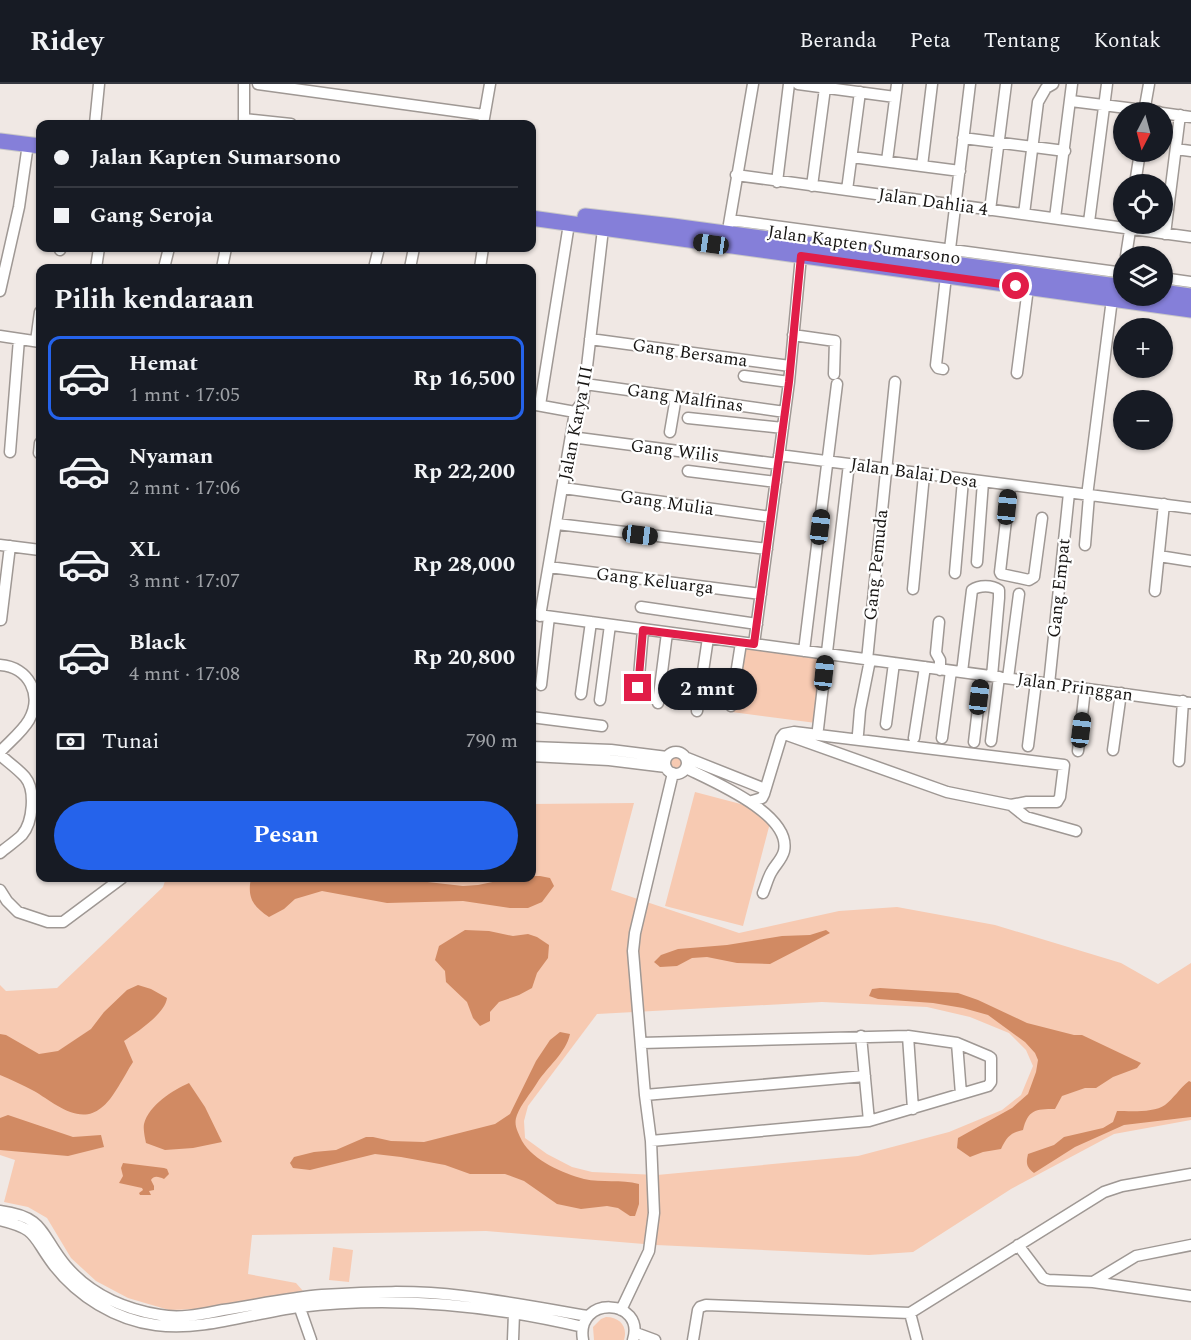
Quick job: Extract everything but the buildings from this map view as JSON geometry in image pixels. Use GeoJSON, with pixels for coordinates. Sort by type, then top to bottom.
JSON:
{"type":"FeatureCollection","features":[{"type":"Feature","properties":{"kind":"highway"},"geometry":{"type":"LineString","coordinates":[[0,141],[34,145]]}},
{"type":"Feature","properties":{"kind":"highway","name":"Jalan Kapten Sumarsono"},"geometry":{"type":"LineString","coordinates":[[536,210],[728,226],[1113,284]]}},
{"type":"Feature","properties":{"kind":"highway","name":"Jalan Kapten Sumarsono"},"geometry":{"type":"LineString","coordinates":[[536,219],[946,276],[1111,302],[1188,298]]}},
{"type":"Feature","properties":{"kind":"highway"},"geometry":{"type":"LineString","coordinates":[[1173,295],[1188,298]]}},
{"type":"Feature","properties":{"kind":"street"},"geometry":{"type":"LineString","coordinates":[[95,120],[99,84]]}},
{"type":"Feature","properties":{"kind":"street"},"geometry":{"type":"LineString","coordinates":[[244,84],[244,120]]}},
{"type":"Feature","properties":{"kind":"street"},"geometry":{"type":"LineString","coordinates":[[258,84],[483,120],[490,84]]}},
{"type":"Feature","properties":{"kind":"street"},"geometry":{"type":"LineString","coordinates":[[753,84],[728,226],[950,249],[1113,271]]}},
{"type":"Feature","properties":{"kind":"street"},"geometry":{"type":"LineString","coordinates":[[777,182],[789,84]]}},
{"type":"Feature","properties":{"kind":"street"},"geometry":{"type":"LineString","coordinates":[[798,84],[896,97]]}},
{"type":"Feature","properties":{"kind":"street"},"geometry":{"type":"LineString","coordinates":[[887,161],[897,84]]}},
{"type":"Feature","properties":{"kind":"street"},"geometry":{"type":"LineString","coordinates":[[922,166],[932,84]]}},
{"type":"Feature","properties":{"kind":"street"},"geometry":{"type":"LineString","coordinates":[[950,249],[970,84]]}},
{"type":"Feature","properties":{"kind":"street"},"geometry":{"type":"LineString","coordinates":[[990,210],[1006,84]]}},
{"type":"Feature","properties":{"kind":"street"},"geometry":{"type":"LineString","coordinates":[[1023,214],[1038,102],[1046,88],[1053,84]]}},
{"type":"Feature","properties":{"kind":"street"},"geometry":{"type":"LineString","coordinates":[[1055,219],[1072,84]]}},
{"type":"Feature","properties":{"kind":"street"},"geometry":{"type":"LineString","coordinates":[[1089,222],[1107,84]]}},
{"type":"Feature","properties":{"kind":"street"},"geometry":{"type":"LineString","coordinates":[[1146,102],[1149,84]]}},
{"type":"Feature","properties":{"kind":"street"},"geometry":{"type":"LineString","coordinates":[[812,186],[825,88]]}},
{"type":"Feature","properties":{"kind":"street"},"geometry":{"type":"LineString","coordinates":[[848,190],[860,92]]}},
{"type":"Feature","properties":{"kind":"street"},"geometry":{"type":"LineString","coordinates":[[1071,101],[1113,106]]}},
{"type":"Feature","properties":{"kind":"street"},"geometry":{"type":"LineString","coordinates":[[1173,174],[1176,149],[1186,116]]}},
{"type":"Feature","properties":{"kind":"street"},"geometry":{"type":"LineString","coordinates":[[963,138],[1065,152]]}},
{"type":"Feature","properties":{"kind":"street"},"geometry":{"type":"LineString","coordinates":[[0,291],[34,145]]}},
{"type":"Feature","properties":{"kind":"street"},"geometry":{"type":"LineString","coordinates":[[1176,149],[1191,152]]}},
{"type":"Feature","properties":{"kind":"street"},"geometry":{"type":"LineString","coordinates":[[852,157],[960,171]]}},
{"type":"Feature","properties":{"kind":"street","name":"Jalan Dahlia 4"},"geometry":{"type":"LineString","coordinates":[[736,175],[1055,219],[1113,224]]}},
{"type":"Feature","properties":{"kind":"street"},"geometry":{"type":"LineString","coordinates":[[569,224],[536,405],[575,412]]}},
{"type":"Feature","properties":{"kind":"street","name":"Jalan Karya III"},"geometry":{"type":"LineString","coordinates":[[541,685],[540,616],[575,412],[583,401],[603,229]]}},
{"type":"Feature","properties":{"kind":"street","name":"Jalan Dahlia 4"},"geometry":{"type":"LineString","coordinates":[[1165,234],[1191,237]]}},
{"type":"Feature","properties":{"kind":"street"},"geometry":{"type":"LineString","coordinates":[[754,644],[789,382],[801,256]]}},
{"type":"Feature","properties":{"kind":"street"},"geometry":{"type":"LineString","coordinates":[[943,369],[936,365],[946,276]]}},
{"type":"Feature","properties":{"kind":"street"},"geometry":{"type":"LineString","coordinates":[[1173,286],[1188,298]]}},
{"type":"Feature","properties":{"kind":"street"},"geometry":{"type":"LineString","coordinates":[[1017,374],[1028,288]]}},
{"type":"Feature","properties":{"kind":"street"},"geometry":{"type":"LineString","coordinates":[[1085,544],[1088,496],[1111,302]]}},
{"type":"Feature","properties":{"kind":"street"},"geometry":{"type":"LineString","coordinates":[[794,335],[835,341],[835,379],[828,462],[804,651]]}},
{"type":"Feature","properties":{"kind":"street"},"geometry":{"type":"LineString","coordinates":[[0,336],[36,341]]}},
{"type":"Feature","properties":{"kind":"street"},"geometry":{"type":"LineString","coordinates":[[10,452],[19,339]]}},
{"type":"Feature","properties":{"kind":"street","name":"Gang Bersama"},"geometry":{"type":"LineString","coordinates":[[590,339],[790,366]]}},
{"type":"Feature","properties":{"kind":"street"},"geometry":{"type":"LineString","coordinates":[[744,376],[789,382]]}},
{"type":"Feature","properties":{"kind":"street","name":"Gang Pemuda"},"geometry":{"type":"LineString","coordinates":[[858,734],[868,660],[896,382]]}},
{"type":"Feature","properties":{"kind":"street","name":"Gang Malfinas"},"geometry":{"type":"LineString","coordinates":[[585,384],[785,412]]}},
{"type":"Feature","properties":{"kind":"street"},"geometry":{"type":"LineString","coordinates":[[670,432],[676,397]]}},
{"type":"Feature","properties":{"kind":"street"},"geometry":{"type":"LineString","coordinates":[[688,418],[783,428]]}},
{"type":"Feature","properties":{"kind":"street","name":"Gang Wilis"},"geometry":{"type":"LineString","coordinates":[[571,437],[779,460]]}},
{"type":"Feature","properties":{"kind":"street","name":"Jalan Balai Desa"},"geometry":{"type":"LineString","coordinates":[[779,460],[849,464],[1191,508]]}},
{"type":"Feature","properties":{"kind":"street"},"geometry":{"type":"LineString","coordinates":[[818,729],[849,464]]}},
{"type":"Feature","properties":{"kind":"street"},"geometry":{"type":"LineString","coordinates":[[688,471],[776,482]]}},
{"type":"Feature","properties":{"kind":"street"},"geometry":{"type":"LineString","coordinates":[[913,589],[924,475]]}},
{"type":"Feature","properties":{"kind":"street"},"geometry":{"type":"LineString","coordinates":[[955,573],[963,480]]}},
{"type":"Feature","properties":{"kind":"street"},"geometry":{"type":"LineString","coordinates":[[977,562],[983,482]]}},
{"type":"Feature","properties":{"kind":"street"},"geometry":{"type":"LineString","coordinates":[[1010,486],[1000,572],[1002,574],[1029,580],[1034,577],[1042,518]]}},
{"type":"Feature","properties":{"kind":"street","name":"Gang Mulia"},"geometry":{"type":"LineString","coordinates":[[563,488],[771,517]]}},
{"type":"Feature","properties":{"kind":"street","name":"Gang Empat"},"geometry":{"type":"LineString","coordinates":[[1049,684],[1069,493]]}},
{"type":"Feature","properties":{"kind":"street"},"geometry":{"type":"LineString","coordinates":[[1155,591],[1164,504]]}},
{"type":"Feature","properties":{"kind":"street"},"geometry":{"type":"LineString","coordinates":[[557,524],[767,549]]}},
{"type":"Feature","properties":{"kind":"street"},"geometry":{"type":"LineString","coordinates":[[1,620],[5,545],[36,549]]}},
{"type":"Feature","properties":{"kind":"street"},"geometry":{"type":"LineString","coordinates":[[1160,556],[1191,561]]}},
{"type":"Feature","properties":{"kind":"street","name":"Gang Keluarga"},"geometry":{"type":"LineString","coordinates":[[549,567],[760,594]]}},
{"type":"Feature","properties":{"kind":"street"},"geometry":{"type":"LineString","coordinates":[[942,738],[951,671],[972,590],[978,586],[999,590],[991,741]]}},
{"type":"Feature","properties":{"kind":"street"},"geometry":{"type":"LineString","coordinates":[[974,742],[1019,594]]}},
{"type":"Feature","properties":{"kind":"street"},"geometry":{"type":"LineString","coordinates":[[641,607],[757,624]]}},
{"type":"Feature","properties":{"kind":"street","name":"Jalan Pringgan"},"geometry":{"type":"LineString","coordinates":[[540,616],[1187,702]]}},
{"type":"Feature","properties":{"kind":"street"},"geometry":{"type":"LineString","coordinates":[[581,694],[591,622]]}},
{"type":"Feature","properties":{"kind":"street"},"geometry":{"type":"LineString","coordinates":[[939,622],[936,652],[940,660],[951,671]]}},
{"type":"Feature","properties":{"kind":"street"},"geometry":{"type":"LineString","coordinates":[[600,700],[610,625]]}},
{"type":"Feature","properties":{"kind":"street"},"geometry":{"type":"LineString","coordinates":[[638,688],[643,630]]}},
{"type":"Feature","properties":{"kind":"street"},"geometry":{"type":"LineString","coordinates":[[656,698],[664,633]]}},
{"type":"Feature","properties":{"kind":"street"},"geometry":{"type":"LineString","coordinates":[[697,711],[708,638]]}},
{"type":"Feature","properties":{"kind":"street"},"geometry":{"type":"LineString","coordinates":[[731,706],[741,643]]}},
{"type":"Feature","properties":{"kind":"street"},"geometry":{"type":"LineString","coordinates":[[886,724],[894,663]]}},
{"type":"Feature","properties":{"kind":"street"},"geometry":{"type":"LineString","coordinates":[[0,665],[18,669],[25,676],[33,688],[34,702],[29,720],[0,754],[26,778],[32,788],[32,804],[26,828],[22,835],[0,853]]}},
{"type":"Feature","properties":{"kind":"street"},"geometry":{"type":"LineString","coordinates":[[914,738],[925,667]]}},
{"type":"Feature","properties":{"kind":"street"},"geometry":{"type":"LineString","coordinates":[[1028,746],[1036,682]]}},
{"type":"Feature","properties":{"kind":"street"},"geometry":{"type":"LineString","coordinates":[[1078,751],[1085,689]]}},
{"type":"Feature","properties":{"kind":"street"},"geometry":{"type":"LineString","coordinates":[[1113,750],[1121,693]]}},
{"type":"Feature","properties":{"kind":"street"},"geometry":{"type":"LineString","coordinates":[[1179,761],[1187,702]]}},
{"type":"Feature","properties":{"kind":"street"},"geometry":{"type":"LineString","coordinates":[[536,718],[602,726]]}},
{"type":"Feature","properties":{"kind":"street"},"geometry":{"type":"LineString","coordinates":[[794,732],[1064,765],[1060,796],[1058,802],[1027,802],[1011,805],[947,792],[784,734],[794,732]]}},
{"type":"Feature","properties":{"kind":"street"},"geometry":{"type":"LineString","coordinates":[[752,801],[762,798],[784,734]]}},
{"type":"Feature","properties":{"kind":"street"},"geometry":{"type":"LineString","coordinates":[[536,747],[611,750],[669,766],[681,773],[686,763]]}},
{"type":"Feature","properties":{"kind":"street"},"geometry":{"type":"LineString","coordinates":[[621,1310],[649,1251],[654,1212],[651,1141],[633,951],[634,933],[672,752],[679,752],[686,763],[752,801],[777,827],[784,841],[783,855],[771,872],[763,893]]}},
{"type":"Feature","properties":{"kind":"street"},"geometry":{"type":"LineString","coordinates":[[536,756],[669,766]]}},
{"type":"Feature","properties":{"kind":"street"},"geometry":{"type":"LineString","coordinates":[[686,763],[765,789]]}},
{"type":"Feature","properties":{"kind":"street"},"geometry":{"type":"LineString","coordinates":[[1011,805],[1026,817],[1076,831]]}},
{"type":"Feature","properties":{"kind":"street"},"geometry":{"type":"LineString","coordinates":[[0,890],[18,912],[48,922],[63,922],[117,882]]}},
{"type":"Feature","properties":{"kind":"street"},"geometry":{"type":"LineString","coordinates":[[861,1036],[869,1121]]}},
{"type":"Feature","properties":{"kind":"street"},"geometry":{"type":"LineString","coordinates":[[641,1042],[908,1036],[957,1043],[988,1056],[991,1061],[991,1082],[988,1086],[869,1121],[651,1141]]}},
{"type":"Feature","properties":{"kind":"street"},"geometry":{"type":"LineString","coordinates":[[908,1036],[913,1109]]}},
{"type":"Feature","properties":{"kind":"street"},"geometry":{"type":"LineString","coordinates":[[957,1043],[962,1094]]}},
{"type":"Feature","properties":{"kind":"street"},"geometry":{"type":"LineString","coordinates":[[645,1095],[865,1076]]}},
{"type":"Feature","properties":{"kind":"street"},"geometry":{"type":"LineString","coordinates":[[693,1340],[699,1307],[706,1305],[910,1313],[1104,1192],[1122,1186],[1191,1174]]}},
{"type":"Feature","properties":{"kind":"street"},"geometry":{"type":"LineString","coordinates":[[0,1211],[25,1216],[34,1221],[44,1231],[66,1266],[90,1288],[111,1302],[135,1310],[172,1317],[399,1292],[461,1295],[588,1317]]}},
{"type":"Feature","properties":{"kind":"street"},"geometry":{"type":"LineString","coordinates":[[0,1220],[23,1226],[34,1235],[53,1264],[80,1292],[111,1311],[154,1325],[194,1326],[298,1302],[406,1302],[461,1305],[583,1327]]}},
{"type":"Feature","properties":{"kind":"street"},"geometry":{"type":"LineString","coordinates":[[1018,1245],[1043,1278],[1048,1280],[1093,1282],[1191,1296]]}},
{"type":"Feature","properties":{"kind":"street"},"geometry":{"type":"LineString","coordinates":[[1093,1282],[1136,1256],[1191,1245]]}},
{"type":"Feature","properties":{"kind":"street"},"geometry":{"type":"LineString","coordinates":[[298,1302],[311,1340]]}},
{"type":"Feature","properties":{"kind":"street"},"geometry":{"type":"LineString","coordinates":[[583,1340],[583,1327],[588,1317],[594,1311],[606,1307],[621,1310],[631,1318],[634,1336],[655,1340]]}},
{"type":"Feature","properties":{"kind":"street"},"geometry":{"type":"LineString","coordinates":[[513,1340],[514,1313]]}},
{"type":"Feature","properties":{"kind":"street"},"geometry":{"type":"LineString","coordinates":[[910,1313],[917,1340]]}},
{"type":"Feature","properties":{"kind":"shaded area"},"geometry":{"type":"Polygon","coordinates":[[[740,645],[824,656],[816,723],[732,712],[740,645]]]}},
{"type":"Feature","properties":{"kind":"shaded area"},"geometry":{"type":"Polygon","coordinates":[[[676,754],[684,762],[676,770],[668,762],[676,754]]]}},
{"type":"Feature","properties":{"kind":"shaded area"},"geometry":{"type":"Polygon","coordinates":[[[695,792],[752,807],[770,823],[743,926],[665,906],[695,792]]]}},
{"type":"Feature","properties":{"kind":"shaded area"},"geometry":{"type":"Polygon","coordinates":[[[634,803],[611,890],[739,933],[839,911],[897,907],[995,925],[1121,963],[1158,984],[1191,963],[1191,1120],[1114,1134],[1011,1189],[913,1252],[869,1255],[656,1245],[486,1231],[252,1235],[248,1274],[296,1283],[303,1291],[203,1309],[169,1310],[128,1298],[96,1281],[71,1258],[47,1218],[28,1207],[4,1202],[15,1160],[0,1155],[0,985],[6,991],[57,988],[163,887],[165,882],[536,882],[536,804],[634,803]],[[822,1002],[597,1014],[528,1106],[524,1121],[525,1138],[547,1154],[572,1167],[592,1172],[657,1175],[858,1156],[949,1132],[1002,1110],[1021,1095],[1033,1066],[1026,1050],[1009,1033],[970,1017],[927,1007],[822,1002]]]}},
{"type":"Feature","properties":{"kind":"shaded area"},"geometry":{"type":"Polygon","coordinates":[[[536,876],[540,876],[550,878],[554,886],[542,902],[528,908],[510,908],[463,901],[387,903],[322,891],[295,899],[284,909],[269,917],[252,901],[250,891],[251,882],[428,882],[463,886],[492,882],[536,882],[536,876]]]}},
{"type":"Feature","properties":{"kind":"shaded area"},"geometry":{"type":"Polygon","coordinates":[[[465,930],[489,931],[513,936],[528,934],[549,945],[548,958],[537,973],[532,988],[499,1002],[490,1012],[490,1021],[480,1026],[473,1018],[467,1002],[446,982],[445,971],[435,960],[439,946],[465,930]]]}},
{"type":"Feature","properties":{"kind":"shaded area"},"geometry":{"type":"Polygon","coordinates":[[[826,930],[830,933],[770,964],[737,963],[707,957],[692,958],[677,966],[660,967],[654,962],[661,955],[678,949],[727,945],[782,936],[810,935],[826,930]]]}},
{"type":"Feature","properties":{"kind":"shaded area"},"geometry":{"type":"Polygon","coordinates":[[[138,985],[167,998],[156,1016],[124,1041],[133,1062],[114,1093],[101,1108],[93,1113],[75,1113],[0,1075],[0,1034],[6,1035],[39,1054],[58,1051],[91,1029],[104,1012],[127,990],[138,985]]]}},
{"type":"Feature","properties":{"kind":"shaded area"},"geometry":{"type":"Polygon","coordinates":[[[872,989],[958,993],[1027,1023],[1082,1035],[1141,1063],[1137,1068],[1113,1077],[1096,1088],[1085,1088],[1062,1096],[1055,1109],[1033,1112],[1027,1118],[1023,1130],[1009,1136],[1001,1149],[970,1157],[957,1148],[958,1138],[1012,1108],[1028,1094],[1036,1072],[1038,1060],[1035,1053],[1025,1042],[988,1015],[933,1003],[878,999],[869,996],[872,989]]]}},
{"type":"Feature","properties":{"kind":"shaded area"},"geometry":{"type":"Polygon","coordinates":[[[560,1032],[570,1034],[568,1041],[521,1107],[516,1119],[522,1141],[534,1155],[558,1170],[584,1179],[639,1184],[639,1204],[635,1216],[630,1216],[618,1208],[607,1206],[581,1209],[557,1204],[524,1181],[505,1174],[470,1174],[445,1165],[401,1157],[375,1154],[310,1170],[293,1168],[290,1163],[294,1157],[336,1150],[366,1137],[391,1141],[424,1142],[495,1124],[510,1114],[536,1061],[550,1040],[560,1032]]]}},
{"type":"Feature","properties":{"kind":"shaded area"},"geometry":{"type":"Polygon","coordinates":[[[1189,1081],[1191,1082],[1191,1117],[1124,1125],[1075,1147],[1034,1173],[1028,1167],[1028,1154],[1054,1145],[1064,1137],[1103,1128],[1113,1122],[1117,1111],[1160,1108],[1189,1081]]]}},
{"type":"Feature","properties":{"kind":"shaded area"},"geometry":{"type":"Polygon","coordinates":[[[189,1083],[205,1107],[222,1142],[193,1148],[165,1150],[146,1143],[144,1124],[151,1111],[169,1094],[189,1083]]]}},
{"type":"Feature","properties":{"kind":"shaded area"},"geometry":{"type":"Polygon","coordinates":[[[8,1115],[73,1137],[101,1135],[104,1147],[68,1156],[0,1150],[0,1118],[8,1115]]]}},
{"type":"Feature","properties":{"kind":"shaded area"},"geometry":{"type":"Polygon","coordinates":[[[123,1163],[164,1168],[169,1174],[164,1179],[152,1178],[154,1190],[149,1191],[151,1195],[140,1195],[142,1188],[119,1183],[123,1176],[121,1168],[123,1163]]]}},
{"type":"Feature","properties":{"kind":"shaded area"},"geometry":{"type":"Polygon","coordinates":[[[333,1247],[353,1250],[349,1282],[329,1280],[333,1247]]]}},
{"type":"Feature","properties":{"kind":"shaded area"},"geometry":{"type":"Polygon","coordinates":[[[606,1317],[611,1317],[622,1324],[625,1331],[624,1340],[594,1340],[593,1327],[606,1317]]]}},
{"type":"Feature","properties":{"kind":"route"},"geometry":{"type":"LineString","coordinates":[[638,688],[643,630],[754,644],[789,382],[801,256],[1016,286]]}}]}
